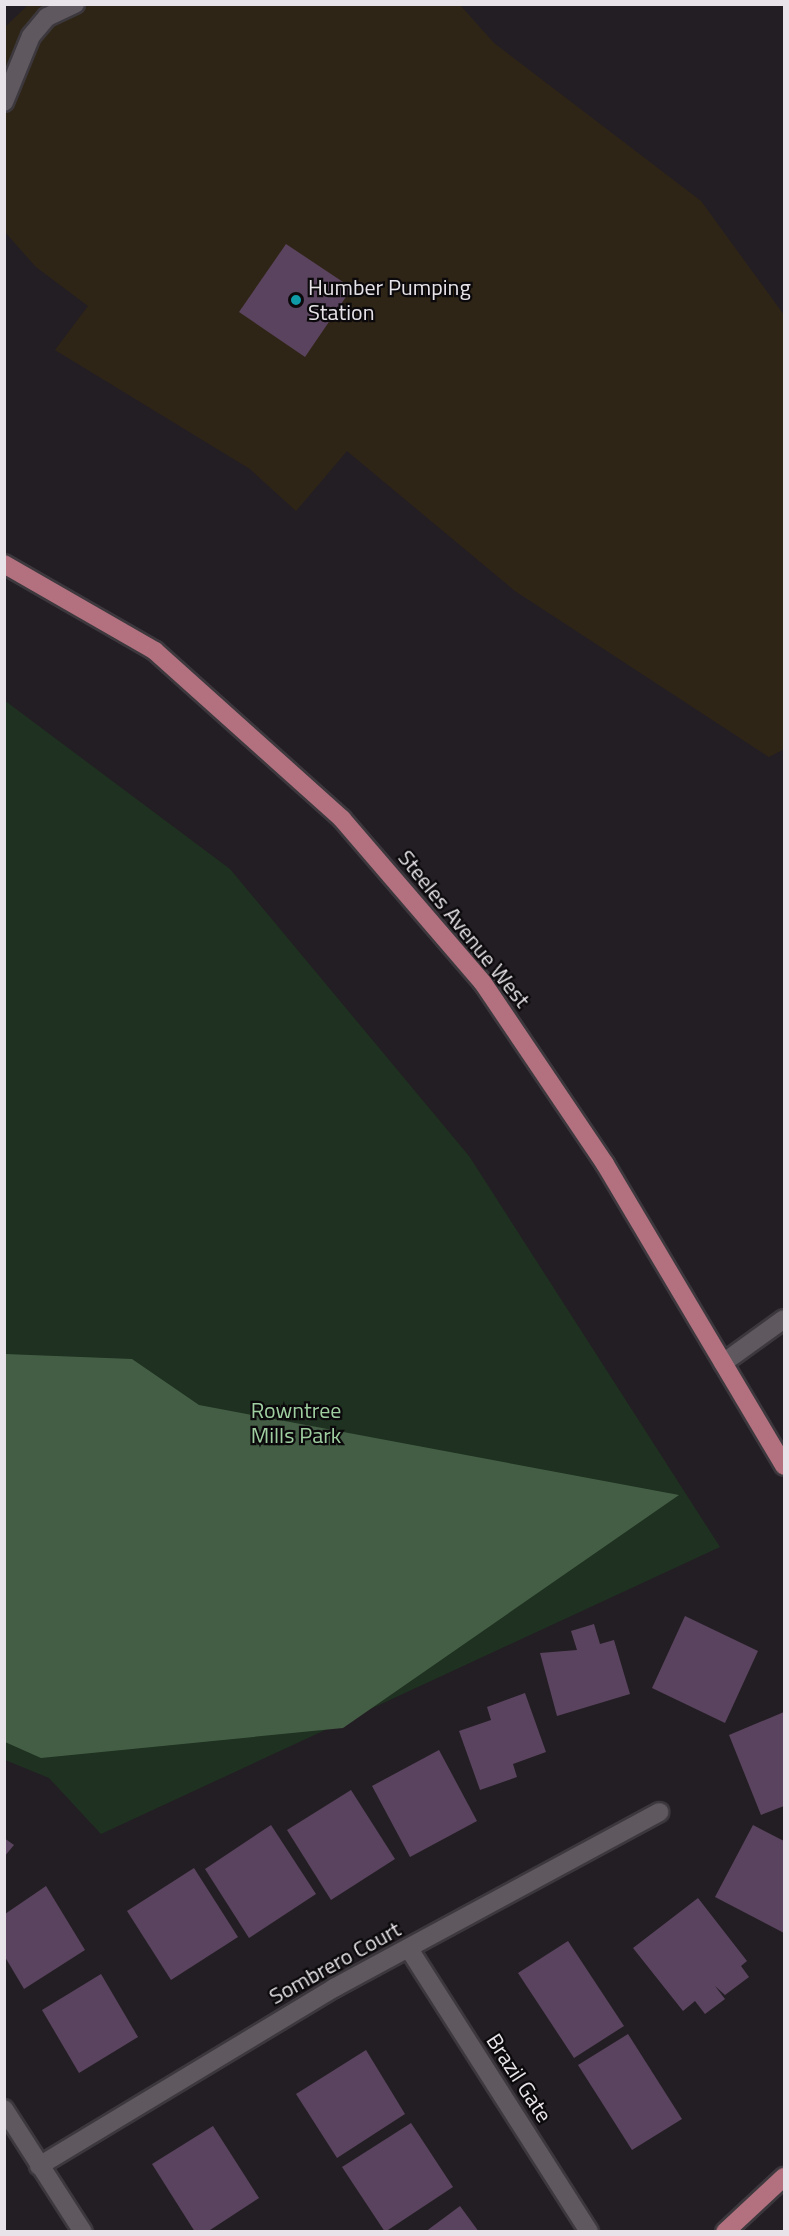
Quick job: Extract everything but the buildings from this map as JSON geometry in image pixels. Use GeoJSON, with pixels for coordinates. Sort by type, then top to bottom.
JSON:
{"type":"FeatureCollection","features":[{"type":"Feature","properties":{"kind":"main road","name":"Steeles Avenue West"},"geometry":{"type":"LineString","coordinates":[[4,564],[155,651],[342,819],[483,983],[604,1164],[784,1466]]}},
{"type":"Feature","properties":{"kind":"main road"},"geometry":{"type":"LineString","coordinates":[[725,2232],[784,2177]]}},
{"type":"Feature","properties":{"kind":"street"},"geometry":{"type":"LineString","coordinates":[[4,102],[31,36],[47,17],[75,4]]}},
{"type":"Feature","properties":{"kind":"street"},"geometry":{"type":"LineString","coordinates":[[723,1363],[784,1319]]}},
{"type":"Feature","properties":{"kind":"street","name":"Sombrero Court"},"geometry":{"type":"LineString","coordinates":[[39,2166],[334,1988],[659,1812]]}},
{"type":"Feature","properties":{"kind":"street","name":"Brazil Gate"},"geometry":{"type":"LineString","coordinates":[[409,1949],[589,2232]]}},
{"type":"Feature","properties":{"kind":"street"},"geometry":{"type":"LineString","coordinates":[[4,2109],[83,2232]]}},
{"type":"Feature","properties":{"kind":"shaded area"},"geometry":{"type":"Polygon","coordinates":[[[28,5],[460,5],[494,43],[701,201],[784,315],[784,749],[769,757],[515,591],[347,451],[296,511],[250,469],[55,350],[88,306],[36,267],[5,232],[4,28],[28,5]]]}},
{"type":"Feature","properties":{"kind":"green space","name":"Rowntree Mills Park"},"geometry":{"type":"Polygon","coordinates":[[[4,700],[230,869],[469,1156],[720,1547],[101,1834],[49,1778],[5,1760],[4,700]]]}},
{"type":"Feature","properties":{"kind":"green space"},"geometry":{"type":"Polygon","coordinates":[[[5,1354],[132,1359],[199,1405],[679,1495],[343,1728],[41,1758],[5,1742],[5,1354]]]}},
{"type":"Feature","properties":{"kind":"place","name":"Humber Pumping Station"},"geometry":{"type":"Point","coordinates":[296,300]}}]}
